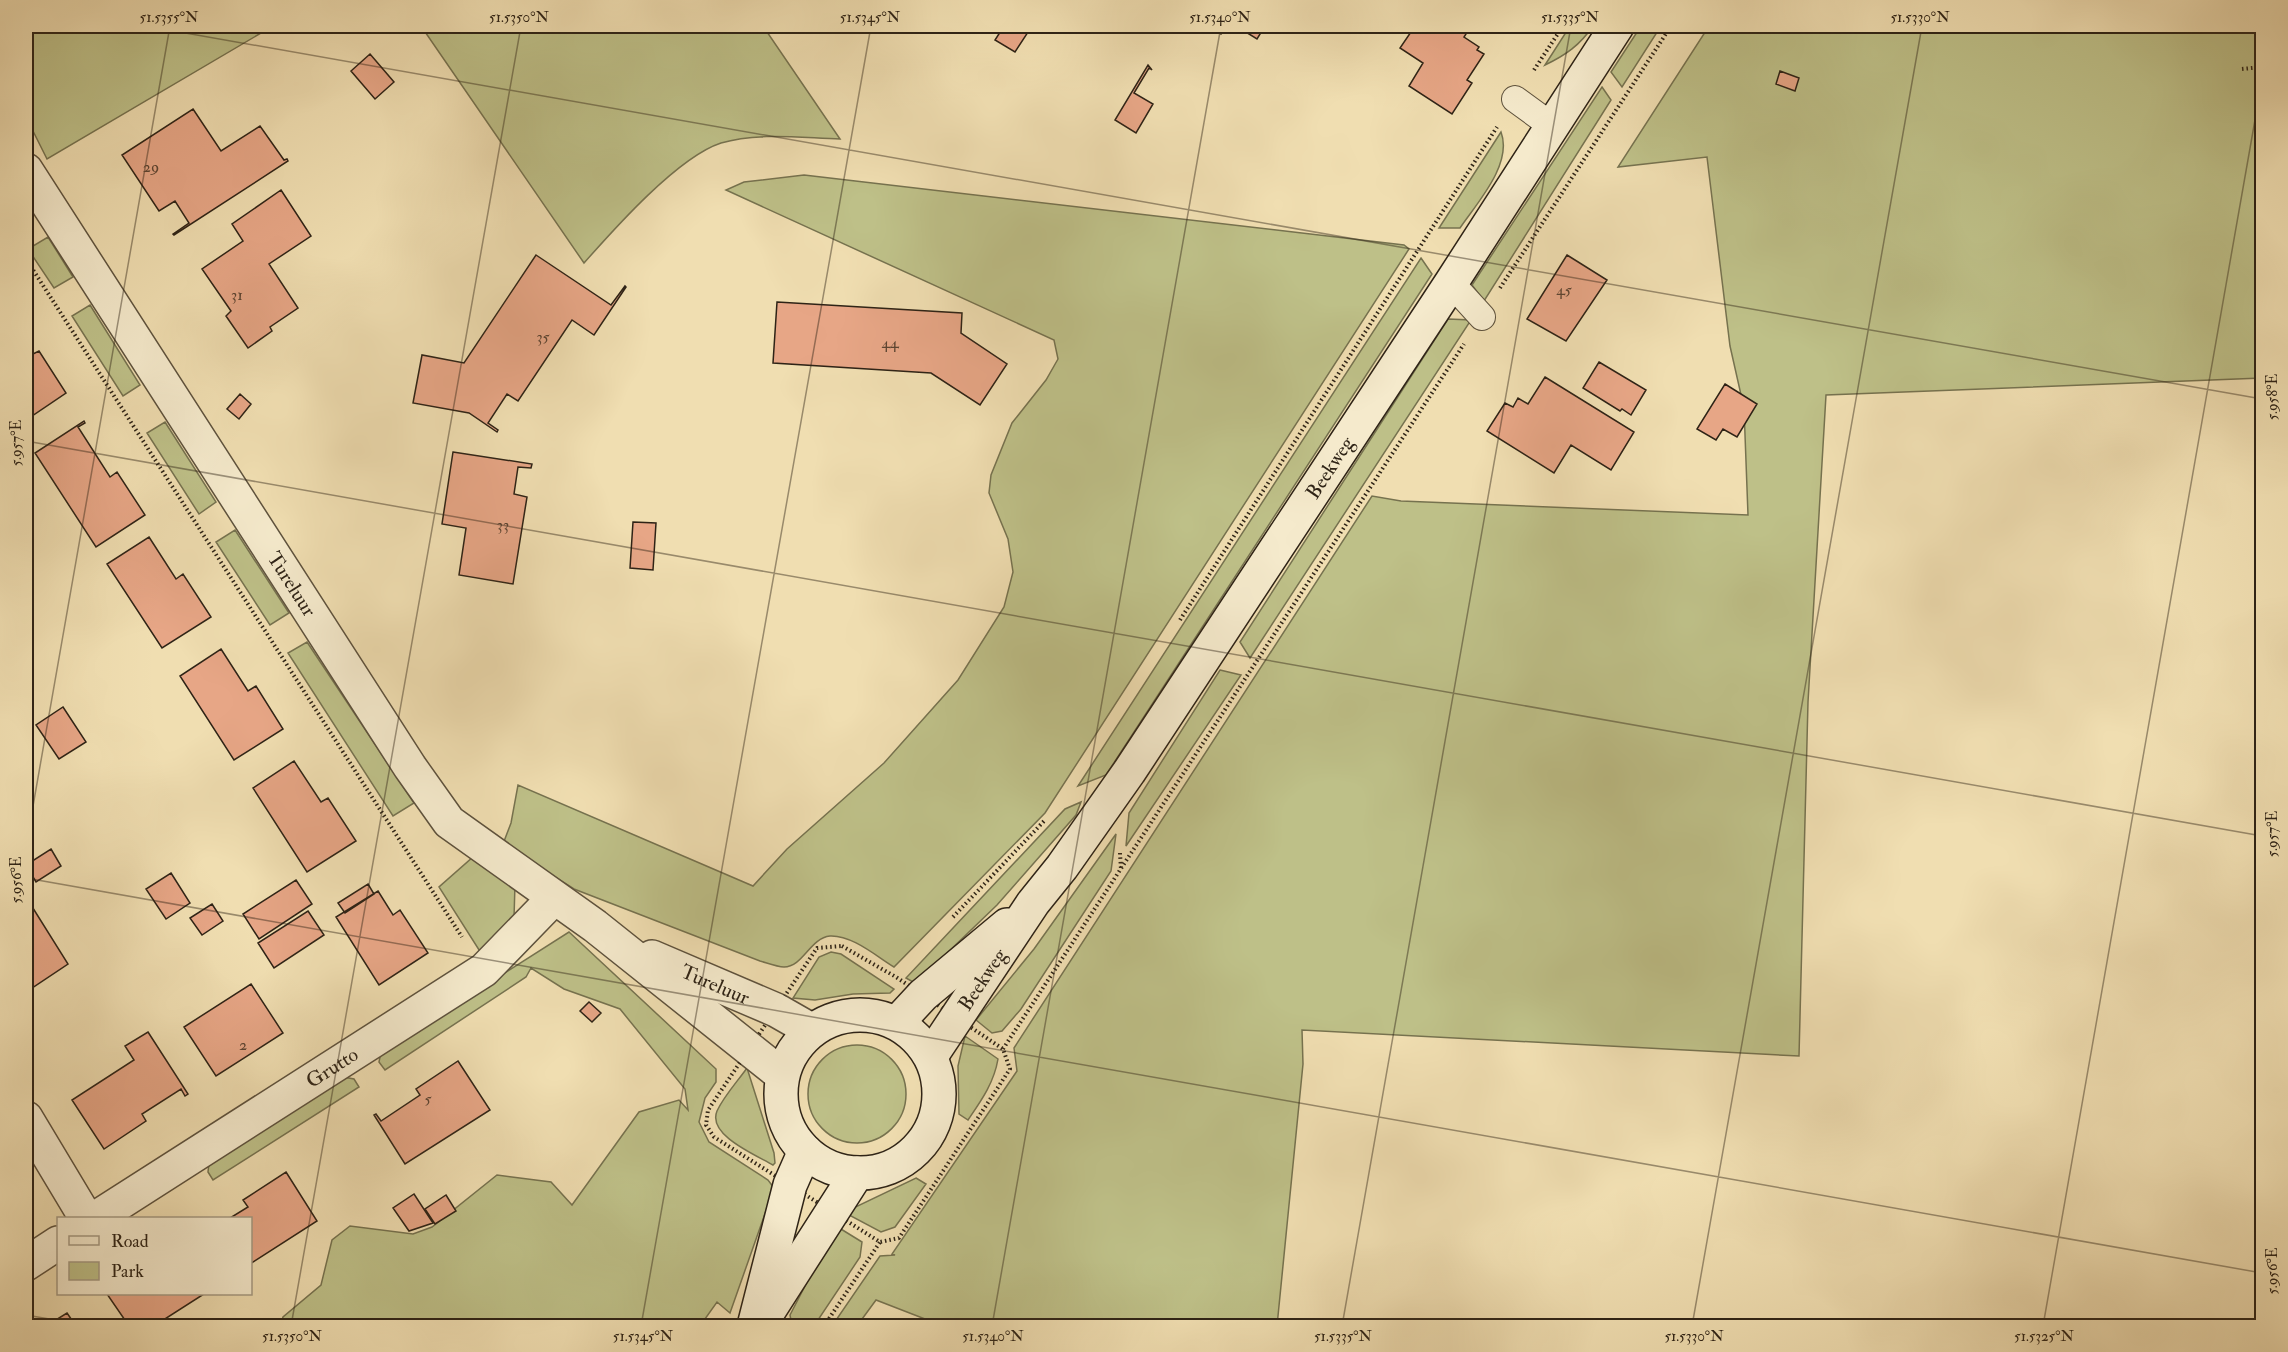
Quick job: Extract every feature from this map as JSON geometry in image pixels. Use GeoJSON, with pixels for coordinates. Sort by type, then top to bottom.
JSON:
{"type":"FeatureCollection","features":[{"type":"Feature","properties":{"kind":"main road","name":"Beekweg"},"geometry":{"type":"LineString","coordinates":[[931,1056],[1034,903],[1129,772],[1617,26]]}},
{"type":"Feature","properties":{"kind":"main road","name":"Tureluur"},"geometry":{"type":"LineString","coordinates":[[26,170],[404,757],[449,822],[617,943],[782,1075]]}},
{"type":"Feature","properties":{"kind":"main road","name":"Grutto"},"geometry":{"type":"LineString","coordinates":[[98,1217],[484,970],[554,898]]}},
{"type":"Feature","properties":{"kind":"main road","name":"Beekweg"},"geometry":{"type":"LineString","coordinates":[[897,1023],[923,995],[1034,903]]}},
{"type":"Feature","properties":{"kind":"main road","name":"Tureluur"},"geometry":{"type":"LineString","coordinates":[[617,943],[776,1010],[812,1030]]}},
{"type":"Feature","properties":{"kind":"main road"},"geometry":{"type":"LineString","coordinates":[[868,1014],[897,1023],[916,1037],[931,1056],[939,1083],[937,1110],[927,1136],[909,1156],[884,1169],[857,1173],[829,1167],[805,1151],[792,1135],[784,1116],[780,1096],[782,1075],[793,1050],[812,1030],[838,1017],[868,1014]]}},
{"type":"Feature","properties":{"kind":"main road"},"geometry":{"type":"LineString","coordinates":[[26,1118],[85,1217]]}},
{"type":"Feature","properties":{"kind":"main road"},"geometry":{"type":"LineString","coordinates":[[756,1326],[790,1185],[805,1151]]}},
{"type":"Feature","properties":{"kind":"main road"},"geometry":{"type":"LineString","coordinates":[[756,1326],[857,1173]]}},
{"type":"Feature","properties":{"kind":"main road"},"geometry":{"type":"LineString","coordinates":[[26,1264],[57,1244]]}},
{"type":"Feature","properties":{"kind":"lane"},"geometry":{"type":"LineString","coordinates":[[1515,99],[1552,126]]}},
{"type":"Feature","properties":{"kind":"lane"},"geometry":{"type":"LineString","coordinates":[[1451,283],[1482,316]]}},
{"type":"Feature","properties":{"kind":"path"},"geometry":{"type":"LineString","coordinates":[[1173,630],[1563,26]]}},
{"type":"Feature","properties":{"kind":"path"},"geometry":{"type":"LineString","coordinates":[[824,1326],[880,1242],[899,1238],[1010,1069],[1003,1049],[1671,26]]}},
{"type":"Feature","properties":{"kind":"path"},"geometry":{"type":"LineString","coordinates":[[2242,69],[2262,67]]}},
{"type":"Feature","properties":{"kind":"path"},"geometry":{"type":"LineString","coordinates":[[26,259],[484,970]]}},
{"type":"Feature","properties":{"kind":"path"},"geometry":{"type":"LineString","coordinates":[[952,919],[1047,818]]}},
{"type":"Feature","properties":{"kind":"path"},"geometry":{"type":"LineString","coordinates":[[896,977],[904,969]]}},
{"type":"Feature","properties":{"kind":"green space"},"geometry":{"type":"Polygon","coordinates":[[[30,26],[273,26],[47,159],[26,117],[26,32],[30,26]]]}},
{"type":"Feature","properties":{"kind":"green space"},"geometry":{"type":"Polygon","coordinates":[[[421,26],[763,26],[840,139],[750,138],[721,143],[704,151],[648,195],[584,263],[421,26]]]}},
{"type":"Feature","properties":{"kind":"green space"},"geometry":{"type":"Polygon","coordinates":[[[1570,26],[1593,26],[1572,49],[1545,65],[1570,26]]]}},
{"type":"Feature","properties":{"kind":"green space"},"geometry":{"type":"Polygon","coordinates":[[[1641,26],[1661,26],[1622,87],[1611,72],[1641,26]]]}},
{"type":"Feature","properties":{"kind":"green space"},"geometry":{"type":"Polygon","coordinates":[[[1709,26],[2262,26],[2262,378],[1826,395],[1808,702],[1799,1056],[1302,1030],[1303,1064],[1277,1326],[943,1326],[876,1300],[857,1326],[832,1326],[880,1256],[895,1255],[892,1254],[1017,1071],[1014,1048],[1372,496],[1401,501],[1748,515],[1744,408],[1730,346],[1707,157],[1618,167],[1709,26]]]}},
{"type":"Feature","properties":{"kind":"green space"},"geometry":{"type":"Polygon","coordinates":[[[1602,87],[1611,100],[1484,301],[1472,285],[1602,87]]]}},
{"type":"Feature","properties":{"kind":"green space"},"geometry":{"type":"Polygon","coordinates":[[[1501,132],[1502,157],[1498,170],[1484,195],[1460,228],[1439,228],[1501,132]]]}},
{"type":"Feature","properties":{"kind":"green space"},"geometry":{"type":"Polygon","coordinates":[[[804,175],[1404,245],[1409,249],[1045,813],[894,967],[855,942],[830,936],[817,942],[791,966],[781,967],[769,964],[574,889],[503,844],[511,823],[518,785],[753,886],[787,849],[884,763],[958,680],[1004,607],[1013,572],[1008,539],[989,493],[991,475],[1012,423],[1046,380],[1058,359],[1054,340],[726,190],[744,182],[804,175]]]}},
{"type":"Feature","properties":{"kind":"green space"},"geometry":{"type":"Polygon","coordinates":[[[48,237],[73,277],[54,288],[28,249],[48,237]]]}},
{"type":"Feature","properties":{"kind":"green space"},"geometry":{"type":"Polygon","coordinates":[[[1421,258],[1432,274],[1106,775],[1078,786],[1421,258]]]}},
{"type":"Feature","properties":{"kind":"green space"},"geometry":{"type":"Polygon","coordinates":[[[90,305],[140,385],[123,396],[72,316],[90,305]]]}},
{"type":"Feature","properties":{"kind":"green space"},"geometry":{"type":"Polygon","coordinates":[[[1448,319],[1471,320],[1250,658],[1240,642],[1448,319]]]}},
{"type":"Feature","properties":{"kind":"green space"},"geometry":{"type":"Polygon","coordinates":[[[165,422],[216,502],[199,514],[147,433],[165,422]]]}},
{"type":"Feature","properties":{"kind":"green space"},"geometry":{"type":"Polygon","coordinates":[[[235,530],[289,613],[270,625],[216,542],[235,530]]]}},
{"type":"Feature","properties":{"kind":"green space"},"geometry":{"type":"Polygon","coordinates":[[[307,642],[414,803],[393,816],[288,653],[307,642]]]}},
{"type":"Feature","properties":{"kind":"green space"},"geometry":{"type":"Polygon","coordinates":[[[1220,670],[1241,675],[1126,846],[1129,813],[1220,670]]]}},
{"type":"Feature","properties":{"kind":"green space"},"geometry":{"type":"Polygon","coordinates":[[[1081,802],[1076,815],[997,905],[918,981],[913,982],[906,978],[1065,809],[1081,802]]]}},
{"type":"Feature","properties":{"kind":"green space"},"geometry":{"type":"Polygon","coordinates":[[[1116,834],[1111,871],[1021,1009],[1002,1031],[992,1033],[976,1020],[1034,949],[1116,834]]]}},
{"type":"Feature","properties":{"kind":"green space"},"geometry":{"type":"Polygon","coordinates":[[[473,857],[515,884],[514,918],[481,953],[439,887],[473,857]]]}},
{"type":"Feature","properties":{"kind":"green space"},"geometry":{"type":"Polygon","coordinates":[[[569,932],[716,1069],[716,1082],[705,1098],[699,1122],[709,1142],[768,1180],[774,1188],[730,1313],[717,1302],[700,1326],[280,1326],[283,1317],[321,1285],[332,1240],[350,1226],[413,1234],[432,1227],[497,1175],[551,1182],[572,1205],[639,1112],[679,1100],[688,1110],[685,1089],[620,1009],[564,989],[531,968],[526,977],[385,1070],[379,1062],[381,1052],[569,932]]]}},
{"type":"Feature","properties":{"kind":"green space"},"geometry":{"type":"Polygon","coordinates":[[[831,952],[841,954],[894,989],[890,993],[853,994],[815,1000],[793,998],[819,957],[831,952]]]}},
{"type":"Feature","properties":{"kind":"green space"},"geometry":{"type":"Polygon","coordinates":[[[965,1036],[998,1059],[990,1084],[968,1120],[959,1114],[958,1066],[965,1036]]]}},
{"type":"Feature","properties":{"kind":"green space"},"geometry":{"type":"Polygon","coordinates":[[[857,1045],[867,1046],[884,1053],[898,1067],[905,1084],[905,1104],[898,1121],[884,1135],[867,1142],[857,1143],[847,1142],[830,1135],[816,1121],[809,1104],[808,1094],[809,1084],[816,1067],[830,1053],[847,1046],[857,1045]]]}},
{"type":"Feature","properties":{"kind":"green space"},"geometry":{"type":"Polygon","coordinates":[[[747,1068],[774,1153],[775,1163],[773,1165],[745,1150],[726,1136],[716,1120],[720,1105],[747,1068]]]}},
{"type":"Feature","properties":{"kind":"green space"},"geometry":{"type":"Polygon","coordinates":[[[343,1077],[354,1079],[359,1087],[213,1180],[208,1172],[209,1163],[343,1077]]]}},
{"type":"Feature","properties":{"kind":"green space"},"geometry":{"type":"Polygon","coordinates":[[[916,1178],[926,1184],[895,1227],[881,1232],[849,1215],[847,1211],[916,1178]]]}},
{"type":"Feature","properties":{"kind":"green space"},"geometry":{"type":"Polygon","coordinates":[[[836,1226],[862,1242],[860,1257],[814,1326],[792,1326],[790,1315],[836,1226]]]}},
{"type":"Feature","properties":{"kind":"building"},"geometry":{"type":"Polygon","coordinates":[[[1004,26],[1032,26],[1015,52],[995,40],[1004,26]]]}},
{"type":"Feature","properties":{"kind":"building"},"geometry":{"type":"Polygon","coordinates":[[[1207,26],[1225,26],[1221,34],[1207,26]]]}},
{"type":"Feature","properties":{"kind":"building"},"geometry":{"type":"Polygon","coordinates":[[[1236,26],[1265,26],[1257,39],[1236,26]]]}},
{"type":"Feature","properties":{"kind":"building"},"geometry":{"type":"Polygon","coordinates":[[[1415,26],[1471,26],[1464,37],[1479,47],[1477,50],[1484,54],[1467,80],[1472,83],[1452,114],[1409,86],[1423,63],[1400,48],[1415,26]]]}},
{"type":"Feature","properties":{"kind":"building"},"geometry":{"type":"Polygon","coordinates":[[[370,54],[394,82],[375,99],[351,71],[370,54]]]}},
{"type":"Feature","properties":{"kind":"building"},"geometry":{"type":"Polygon","coordinates":[[[1148,65],[1152,70],[1149,68],[1134,93],[1153,104],[1136,133],[1115,120],[1148,65]]]}},
{"type":"Feature","properties":{"kind":"building"},"geometry":{"type":"Polygon","coordinates":[[[1780,71],[1799,78],[1795,91],[1776,84],[1780,71]]]}},
{"type":"Feature","properties":{"kind":"building"},"geometry":{"type":"Polygon","coordinates":[[[193,109],[221,151],[260,126],[284,160],[288,161],[174,235],[189,223],[175,201],[159,211],[122,155],[193,109]]]}},
{"type":"Feature","properties":{"kind":"building"},"geometry":{"type":"Polygon","coordinates":[[[281,190],[311,236],[269,264],[298,308],[270,327],[272,331],[248,348],[226,316],[231,311],[202,269],[243,241],[232,224],[281,190]]]}},
{"type":"Feature","properties":{"kind":"building"},"geometry":{"type":"Polygon","coordinates":[[[536,255],[611,305],[626,287],[594,335],[572,320],[518,401],[507,394],[488,423],[498,430],[497,432],[469,413],[413,403],[422,355],[464,363],[536,255]]]}},
{"type":"Feature","properties":{"kind":"building"},"geometry":{"type":"Polygon","coordinates":[[[1567,255],[1607,280],[1566,341],[1527,319],[1567,255]]]}},
{"type":"Feature","properties":{"kind":"building"},"geometry":{"type":"Polygon","coordinates":[[[777,302],[962,313],[961,333],[1007,364],[980,405],[931,373],[773,363],[777,302]]]}},
{"type":"Feature","properties":{"kind":"building"},"geometry":{"type":"Polygon","coordinates":[[[26,346],[31,355],[39,351],[66,393],[26,420],[26,346]]]}},
{"type":"Feature","properties":{"kind":"building"},"geometry":{"type":"Polygon","coordinates":[[[1599,362],[1646,390],[1631,415],[1622,409],[1620,411],[1583,388],[1599,362]]]}},
{"type":"Feature","properties":{"kind":"building"},"geometry":{"type":"Polygon","coordinates":[[[1545,377],[1634,432],[1611,470],[1571,445],[1554,473],[1487,431],[1505,403],[1513,407],[1518,398],[1528,404],[1545,377]]]}},
{"type":"Feature","properties":{"kind":"building"},"geometry":{"type":"Polygon","coordinates":[[[1725,384],[1757,404],[1737,437],[1723,429],[1716,440],[1697,429],[1725,384]]]}},
{"type":"Feature","properties":{"kind":"building"},"geometry":{"type":"Polygon","coordinates":[[[240,394],[251,404],[239,419],[227,409],[240,394]]]}},
{"type":"Feature","properties":{"kind":"building"},"geometry":{"type":"Polygon","coordinates":[[[84,421],[85,423],[78,427],[110,477],[117,472],[145,515],[96,547],[35,453],[84,421]]]}},
{"type":"Feature","properties":{"kind":"building"},"geometry":{"type":"Polygon","coordinates":[[[453,452],[532,464],[531,468],[518,467],[514,494],[527,497],[513,584],[459,575],[466,528],[442,524],[453,452]]]}},
{"type":"Feature","properties":{"kind":"building"},"geometry":{"type":"Polygon","coordinates":[[[633,522],[656,523],[653,570],[630,568],[633,522]]]}},
{"type":"Feature","properties":{"kind":"building"},"geometry":{"type":"Polygon","coordinates":[[[149,537],[176,579],[183,574],[211,617],[162,648],[107,564],[149,537]]]}},
{"type":"Feature","properties":{"kind":"building"},"geometry":{"type":"Polygon","coordinates":[[[221,649],[248,691],[256,686],[283,729],[234,760],[180,676],[221,649]]]}},
{"type":"Feature","properties":{"kind":"building"},"geometry":{"type":"Polygon","coordinates":[[[63,707],[86,742],[59,759],[36,725],[63,707]]]}},
{"type":"Feature","properties":{"kind":"building"},"geometry":{"type":"Polygon","coordinates":[[[294,761],[321,802],[328,798],[356,841],[307,872],[253,788],[294,761]]]}},
{"type":"Feature","properties":{"kind":"building"},"geometry":{"type":"Polygon","coordinates":[[[51,849],[61,866],[36,882],[26,865],[51,849]]]}},
{"type":"Feature","properties":{"kind":"building"},"geometry":{"type":"Polygon","coordinates":[[[171,873],[190,903],[166,919],[146,889],[171,873]]]}},
{"type":"Feature","properties":{"kind":"building"},"geometry":{"type":"Polygon","coordinates":[[[296,880],[312,904],[259,939],[243,914],[296,880]]]}},
{"type":"Feature","properties":{"kind":"building"},"geometry":{"type":"Polygon","coordinates":[[[368,884],[374,894],[345,913],[338,903],[368,884]]]}},
{"type":"Feature","properties":{"kind":"building"},"geometry":{"type":"Polygon","coordinates":[[[378,891],[393,915],[400,910],[428,953],[379,985],[336,917],[378,891]]]}},
{"type":"Feature","properties":{"kind":"building"},"geometry":{"type":"Polygon","coordinates":[[[26,897],[68,964],[26,992],[26,897]]]}},
{"type":"Feature","properties":{"kind":"building"},"geometry":{"type":"Polygon","coordinates":[[[212,904],[223,921],[202,935],[190,918],[212,904]]]}},
{"type":"Feature","properties":{"kind":"building"},"geometry":{"type":"Polygon","coordinates":[[[308,911],[324,935],[274,968],[258,943],[308,911]]]}},
{"type":"Feature","properties":{"kind":"building"},"geometry":{"type":"Polygon","coordinates":[[[251,984],[283,1033],[216,1076],[184,1027],[251,984]]]}},
{"type":"Feature","properties":{"kind":"building"},"geometry":{"type":"Polygon","coordinates":[[[589,1002],[601,1013],[592,1022],[580,1011],[589,1002]]]}},
{"type":"Feature","properties":{"kind":"building"},"geometry":{"type":"Polygon","coordinates":[[[148,1032],[188,1094],[185,1096],[181,1089],[142,1114],[146,1121],[104,1149],[72,1100],[134,1060],[125,1046],[148,1032]]]}},
{"type":"Feature","properties":{"kind":"building"},"geometry":{"type":"Polygon","coordinates":[[[458,1061],[490,1110],[405,1164],[374,1115],[376,1114],[381,1121],[420,1095],[416,1089],[458,1061]]]}},
{"type":"Feature","properties":{"kind":"building"},"geometry":{"type":"Polygon","coordinates":[[[286,1172],[317,1221],[252,1263],[252,1217],[232,1217],[248,1207],[243,1200],[286,1172]]]}},
{"type":"Feature","properties":{"kind":"building"},"geometry":{"type":"Polygon","coordinates":[[[414,1194],[433,1223],[409,1231],[393,1208],[414,1194]]]}},
{"type":"Feature","properties":{"kind":"building"},"geometry":{"type":"Polygon","coordinates":[[[446,1195],[456,1211],[435,1224],[425,1209],[446,1195]]]}},
{"type":"Feature","properties":{"kind":"building"},"geometry":{"type":"Polygon","coordinates":[[[108,1295],[202,1295],[154,1326],[129,1326],[108,1295]]]}},
{"type":"Feature","properties":{"kind":"building"},"geometry":{"type":"Polygon","coordinates":[[[67,1313],[76,1326],[46,1326],[67,1313]]]}}]}
